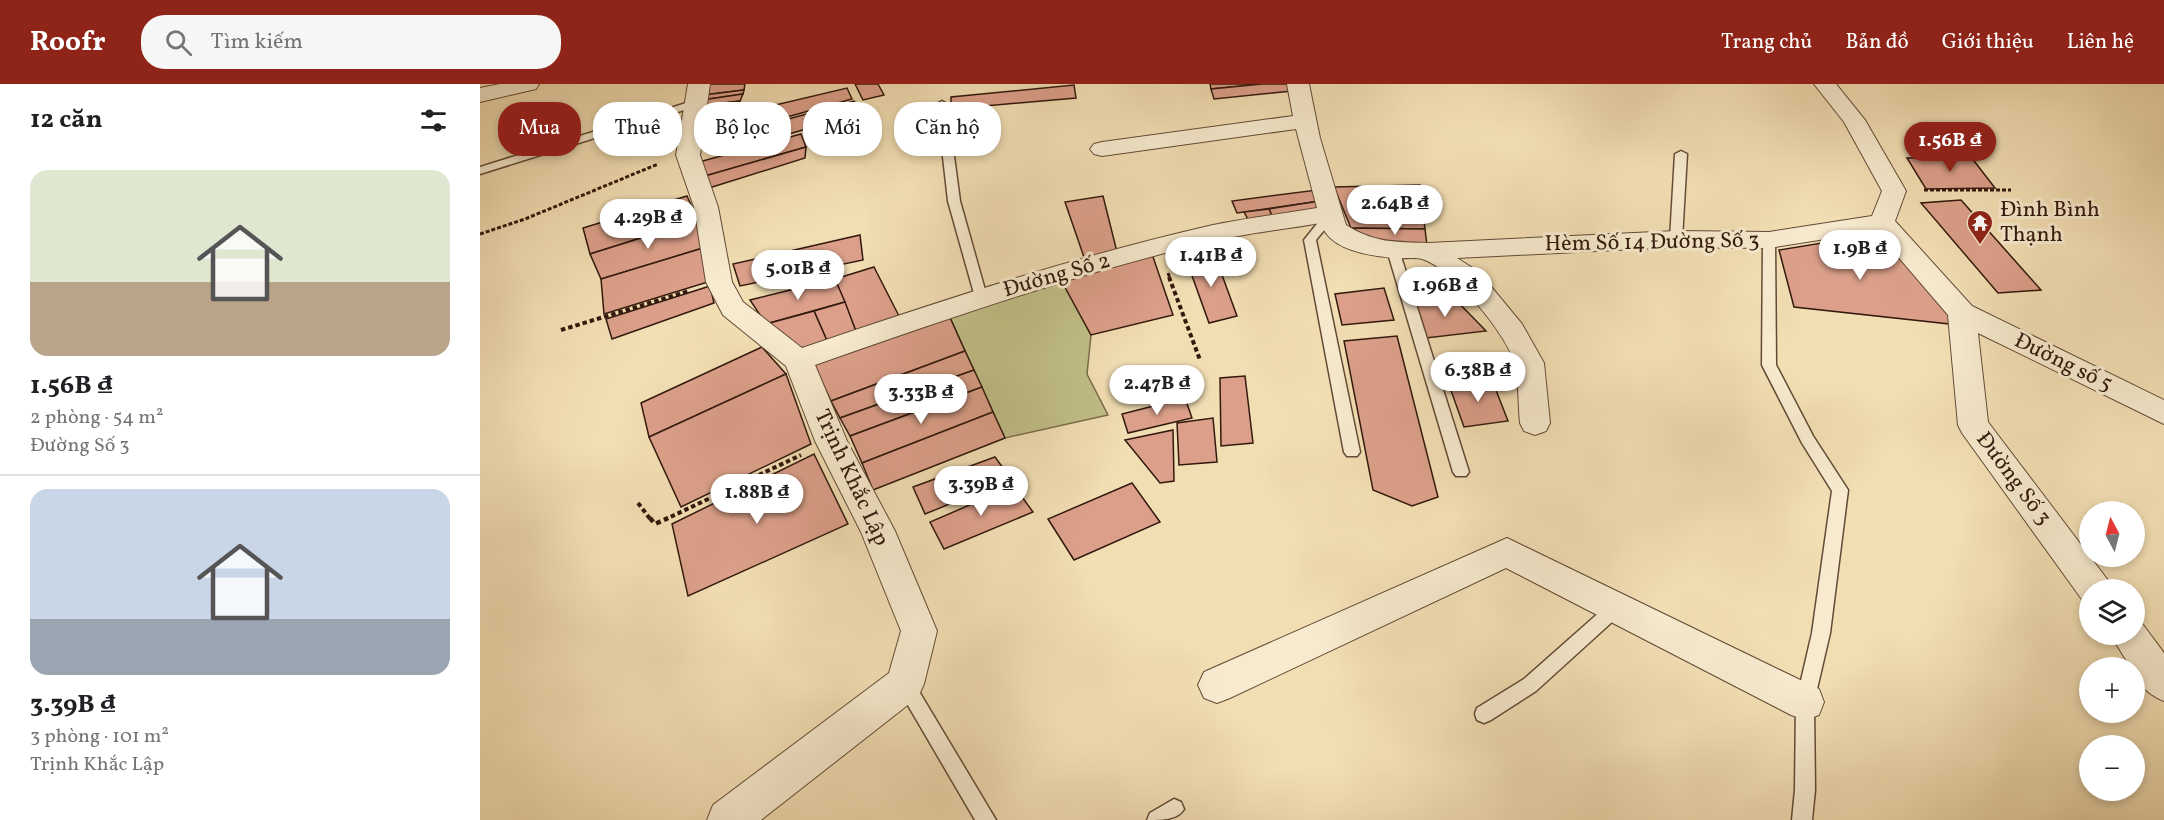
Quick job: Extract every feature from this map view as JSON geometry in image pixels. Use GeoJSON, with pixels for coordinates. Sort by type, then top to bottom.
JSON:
{"type":"FeatureCollection","features":[{"type":"Feature","properties":{"kind":"street"},"geometry":{"type":"LineString","coordinates":[[480,95],[528,84]]}},
{"type":"Feature","properties":{"kind":"street"},"geometry":{"type":"LineString","coordinates":[[1298,84],[1332,213]]}},
{"type":"Feature","properties":{"kind":"street"},"geometry":{"type":"LineString","coordinates":[[1825,84],[1854,120],[1894,190],[1882,222],[1962,313]]}},
{"type":"Feature","properties":{"kind":"street","name":"Trịnh Khắc Lập"},"geometry":{"type":"LineString","coordinates":[[698,93],[688,155],[705,207],[719,282],[733,308],[798,360],[831,441],[878,531],[919,631],[905,684]]}},
{"type":"Feature","properties":{"kind":"street"},"geometry":{"type":"LineString","coordinates":[[1102,150],[1306,121]]}},
{"type":"Feature","properties":{"kind":"street","name":"Đường Số 2"},"geometry":{"type":"LineString","coordinates":[[798,360],[981,297],[1159,247],[1215,232],[1332,213]]}},
{"type":"Feature","properties":{"kind":"street","name":"Hèm Số 14 Đường Số 3"},"geometry":{"type":"LineString","coordinates":[[1332,213],[1335,229],[1358,244],[1393,250],[1428,251],[1676,239],[1770,240],[1882,222]]}},
{"type":"Feature","properties":{"kind":"street"},"geometry":{"type":"LineString","coordinates":[[1428,251],[1470,278],[1508,324],[1529,363],[1535,423]]}},
{"type":"Feature","properties":{"kind":"street","name":"Đường số 5"},"geometry":{"type":"LineString","coordinates":[[1962,313],[2164,413]]}},
{"type":"Feature","properties":{"kind":"street","name":"Đường Số 3"},"geometry":{"type":"LineString","coordinates":[[1962,313],[1973,425],[2087,579]]}},
{"type":"Feature","properties":{"kind":"street"},"geometry":{"type":"LineString","coordinates":[[1217,685],[1507,552],[1805,702]]}},
{"type":"Feature","properties":{"kind":"street"},"geometry":{"type":"LineString","coordinates":[[2136,645],[2164,683]]}},
{"type":"Feature","properties":{"kind":"street"},"geometry":{"type":"LineString","coordinates":[[728,820],[905,684]]}},
{"type":"Feature","properties":{"kind":"lane"},"geometry":{"type":"LineString","coordinates":[[480,171],[698,93]]}},
{"type":"Feature","properties":{"kind":"lane"},"geometry":{"type":"LineString","coordinates":[[1676,239],[1681,154]]}},
{"type":"Feature","properties":{"kind":"lane"},"geometry":{"type":"LineString","coordinates":[[948,156],[954,201],[981,297]]}},
{"type":"Feature","properties":{"kind":"lane"},"geometry":{"type":"LineString","coordinates":[[1332,213],[1310,240],[1352,452]]}},
{"type":"Feature","properties":{"kind":"lane"},"geometry":{"type":"LineString","coordinates":[[1770,240],[1769,365],[1807,439],[1840,490],[1821,633],[1805,702],[1805,790],[1802,820]]}},
{"type":"Feature","properties":{"kind":"lane"},"geometry":{"type":"LineString","coordinates":[[1393,250],[1461,472]]}},
{"type":"Feature","properties":{"kind":"lane"},"geometry":{"type":"LineString","coordinates":[[1484,714],[1530,685],[1617,607]]}},
{"type":"Feature","properties":{"kind":"lane"},"geometry":{"type":"LineString","coordinates":[[905,684],[986,820]]}},
{"type":"Feature","properties":{"kind":"lane"},"geometry":{"type":"LineString","coordinates":[[1156,820],[1174,809]]}},
{"type":"Feature","properties":{"kind":"path"},"geometry":{"type":"LineString","coordinates":[[480,234],[512,225],[621,176],[688,155]]}},
{"type":"Feature","properties":{"kind":"path"},"geometry":{"type":"LineString","coordinates":[[1894,190],[2011,190]]}},
{"type":"Feature","properties":{"kind":"path"},"geometry":{"type":"LineString","coordinates":[[1159,247],[1200,360]]}},
{"type":"Feature","properties":{"kind":"path"},"geometry":{"type":"LineString","coordinates":[[561,330],[719,282]]}},
{"type":"Feature","properties":{"kind":"path"},"geometry":{"type":"LineString","coordinates":[[638,503],[655,524],[831,441]]}},
{"type":"Feature","properties":{"kind":"shaded area"},"geometry":{"type":"Polygon","coordinates":[[[1061,280],[1091,335],[1087,374],[1108,415],[1005,438],[948,313],[1061,280]]]}},
{"type":"Feature","properties":{"kind":"building"},"geometry":{"type":"Polygon","coordinates":[[[706,84],[745,84],[744,90],[704,95],[706,84]]]}},
{"type":"Feature","properties":{"kind":"building"},"geometry":{"type":"Polygon","coordinates":[[[855,84],[878,84],[884,95],[863,100],[855,84]]]}},
{"type":"Feature","properties":{"kind":"building"},"geometry":{"type":"Polygon","coordinates":[[[1210,84],[1262,84],[1211,89],[1210,84]]]}},
{"type":"Feature","properties":{"kind":"building"},"geometry":{"type":"Polygon","coordinates":[[[1262,84],[1291,84],[1292,91],[1214,99],[1211,89],[1262,84]]]}},
{"type":"Feature","properties":{"kind":"building"},"geometry":{"type":"Polygon","coordinates":[[[1074,85],[1076,98],[1001,105],[1001,102],[951,102],[951,97],[1074,85]]]}},
{"type":"Feature","properties":{"kind":"building"},"geometry":{"type":"Polygon","coordinates":[[[847,88],[852,99],[841,102],[803,102],[803,113],[791,116],[791,102],[788,102],[847,88]]]}},
{"type":"Feature","properties":{"kind":"building"},"geometry":{"type":"Polygon","coordinates":[[[744,90],[743,94],[702,100],[704,95],[744,90]]]}},
{"type":"Feature","properties":{"kind":"building"},"geometry":{"type":"Polygon","coordinates":[[[743,94],[740,101],[702,102],[702,100],[743,94]]]}},
{"type":"Feature","properties":{"kind":"building"},"geometry":{"type":"Polygon","coordinates":[[[803,115],[803,130],[791,133],[791,118],[803,115]]]}},
{"type":"Feature","properties":{"kind":"building"},"geometry":{"type":"Polygon","coordinates":[[[801,134],[803,148],[791,151],[791,137],[801,134]]]}},
{"type":"Feature","properties":{"kind":"building"},"geometry":{"type":"Polygon","coordinates":[[[803,148],[805,158],[709,188],[705,176],[775,156],[791,156],[791,151],[803,148]]]}},
{"type":"Feature","properties":{"kind":"building"},"geometry":{"type":"Polygon","coordinates":[[[721,156],[775,156],[705,176],[699,162],[721,156]]]}},
{"type":"Feature","properties":{"kind":"building"},"geometry":{"type":"Polygon","coordinates":[[[1971,157],[1995,188],[1926,189],[1907,158],[1971,157]]]}},
{"type":"Feature","properties":{"kind":"building"},"geometry":{"type":"Polygon","coordinates":[[[1420,185],[1425,229],[1351,228],[1334,187],[1420,185]]]}},
{"type":"Feature","properties":{"kind":"building"},"geometry":{"type":"Polygon","coordinates":[[[1317,190],[1320,201],[1237,213],[1232,201],[1317,190]]]}},
{"type":"Feature","properties":{"kind":"building"},"geometry":{"type":"Polygon","coordinates":[[[687,196],[698,220],[590,254],[583,228],[687,196]]]}},
{"type":"Feature","properties":{"kind":"building"},"geometry":{"type":"Polygon","coordinates":[[[1103,196],[1117,252],[1086,263],[1065,202],[1103,196]]]}},
{"type":"Feature","properties":{"kind":"building","name":"Đình Bình Thạnh"},"geometry":{"type":"Polygon","coordinates":[[[1961,200],[2041,290],[1998,293],[1921,203],[1961,200]]]}},
{"type":"Feature","properties":{"kind":"building"},"geometry":{"type":"Polygon","coordinates":[[[1320,201],[1318,209],[1272,216],[1269,209],[1320,201]]]}},
{"type":"Feature","properties":{"kind":"building"},"geometry":{"type":"Polygon","coordinates":[[[1269,209],[1272,216],[1249,221],[1244,212],[1269,209]]]}},
{"type":"Feature","properties":{"kind":"building"},"geometry":{"type":"Polygon","coordinates":[[[698,220],[703,248],[601,279],[590,254],[698,220]]]}},
{"type":"Feature","properties":{"kind":"building"},"geometry":{"type":"Polygon","coordinates":[[[1351,228],[1425,229],[1427,246],[1377,243],[1351,228]]]}},
{"type":"Feature","properties":{"kind":"building"},"geometry":{"type":"Polygon","coordinates":[[[1883,233],[1959,325],[1794,307],[1779,250],[1883,233]]]}},
{"type":"Feature","properties":{"kind":"building"},"geometry":{"type":"Polygon","coordinates":[[[860,235],[863,260],[740,286],[733,264],[860,235]]]}},
{"type":"Feature","properties":{"kind":"building"},"geometry":{"type":"Polygon","coordinates":[[[703,248],[711,281],[604,314],[601,279],[703,248]]]}},
{"type":"Feature","properties":{"kind":"building"},"geometry":{"type":"Polygon","coordinates":[[[1214,253],[1237,316],[1209,323],[1186,259],[1214,253]]]}},
{"type":"Feature","properties":{"kind":"building"},"geometry":{"type":"Polygon","coordinates":[[[1152,254],[1173,315],[1091,335],[1061,280],[1152,254]]]}},
{"type":"Feature","properties":{"kind":"building"},"geometry":{"type":"Polygon","coordinates":[[[874,267],[900,318],[857,334],[835,279],[874,267]]]}},
{"type":"Feature","properties":{"kind":"building"},"geometry":{"type":"Polygon","coordinates":[[[835,279],[845,302],[766,324],[750,300],[835,279]]]}},
{"type":"Feature","properties":{"kind":"building"},"geometry":{"type":"Polygon","coordinates":[[[710,286],[714,303],[612,339],[606,319],[710,286]]]}},
{"type":"Feature","properties":{"kind":"building"},"geometry":{"type":"Polygon","coordinates":[[[1384,288],[1394,320],[1342,325],[1335,294],[1384,288]]]}},
{"type":"Feature","properties":{"kind":"building"},"geometry":{"type":"Polygon","coordinates":[[[1453,297],[1486,331],[1426,338],[1412,302],[1453,297]]]}},
{"type":"Feature","properties":{"kind":"building"},"geometry":{"type":"Polygon","coordinates":[[[845,302],[857,334],[828,343],[814,311],[845,302]]]}},
{"type":"Feature","properties":{"kind":"building"},"geometry":{"type":"Polygon","coordinates":[[[814,311],[828,343],[806,350],[782,344],[766,324],[814,311]]]}},
{"type":"Feature","properties":{"kind":"building"},"geometry":{"type":"Polygon","coordinates":[[[948,313],[965,351],[831,401],[812,361],[948,313]]]}},
{"type":"Feature","properties":{"kind":"building"},"geometry":{"type":"Polygon","coordinates":[[[1397,336],[1438,497],[1412,506],[1373,490],[1344,341],[1397,336]]]}},
{"type":"Feature","properties":{"kind":"building"},"geometry":{"type":"Polygon","coordinates":[[[762,347],[786,374],[649,437],[641,403],[762,347]]]}},
{"type":"Feature","properties":{"kind":"building"},"geometry":{"type":"Polygon","coordinates":[[[965,351],[974,370],[840,418],[831,401],[965,351]]]}},
{"type":"Feature","properties":{"kind":"building"},"geometry":{"type":"Polygon","coordinates":[[[974,370],[982,387],[850,436],[840,418],[974,370]]]}},
{"type":"Feature","properties":{"kind":"building"},"geometry":{"type":"Polygon","coordinates":[[[786,374],[811,444],[681,507],[649,437],[786,374]]]}},
{"type":"Feature","properties":{"kind":"building"},"geometry":{"type":"Polygon","coordinates":[[[1245,376],[1253,443],[1221,446],[1220,378],[1245,376]]]}},
{"type":"Feature","properties":{"kind":"building"},"geometry":{"type":"Polygon","coordinates":[[[1492,380],[1508,421],[1464,427],[1449,385],[1492,380]]]}},
{"type":"Feature","properties":{"kind":"building"},"geometry":{"type":"Polygon","coordinates":[[[982,387],[993,412],[862,463],[850,436],[982,387]]]}},
{"type":"Feature","properties":{"kind":"building"},"geometry":{"type":"Polygon","coordinates":[[[1185,398],[1192,418],[1128,433],[1122,414],[1185,398]]]}},
{"type":"Feature","properties":{"kind":"building"},"geometry":{"type":"Polygon","coordinates":[[[993,412],[1005,438],[873,490],[862,463],[993,412]]]}},
{"type":"Feature","properties":{"kind":"building"},"geometry":{"type":"Polygon","coordinates":[[[1213,418],[1217,462],[1179,465],[1177,423],[1213,418]]]}},
{"type":"Feature","properties":{"kind":"building"},"geometry":{"type":"Polygon","coordinates":[[[1173,430],[1174,481],[1160,483],[1125,440],[1173,430]]]}},
{"type":"Feature","properties":{"kind":"building"},"geometry":{"type":"Polygon","coordinates":[[[814,454],[848,524],[688,596],[672,524],[814,454]]]}},
{"type":"Feature","properties":{"kind":"building"},"geometry":{"type":"Polygon","coordinates":[[[995,457],[1011,479],[925,514],[913,487],[995,457]]]}},
{"type":"Feature","properties":{"kind":"building"},"geometry":{"type":"Polygon","coordinates":[[[1132,483],[1160,522],[1074,560],[1048,519],[1132,483]]]}},
{"type":"Feature","properties":{"kind":"building"},"geometry":{"type":"Polygon","coordinates":[[[1014,486],[1033,512],[944,549],[930,522],[1014,486]]]}},
{"type":"Feature","properties":{"kind":"place","name":"Đình Bình Thạnh"},"geometry":{"type":"Point","coordinates":[1980,246]}}]}
